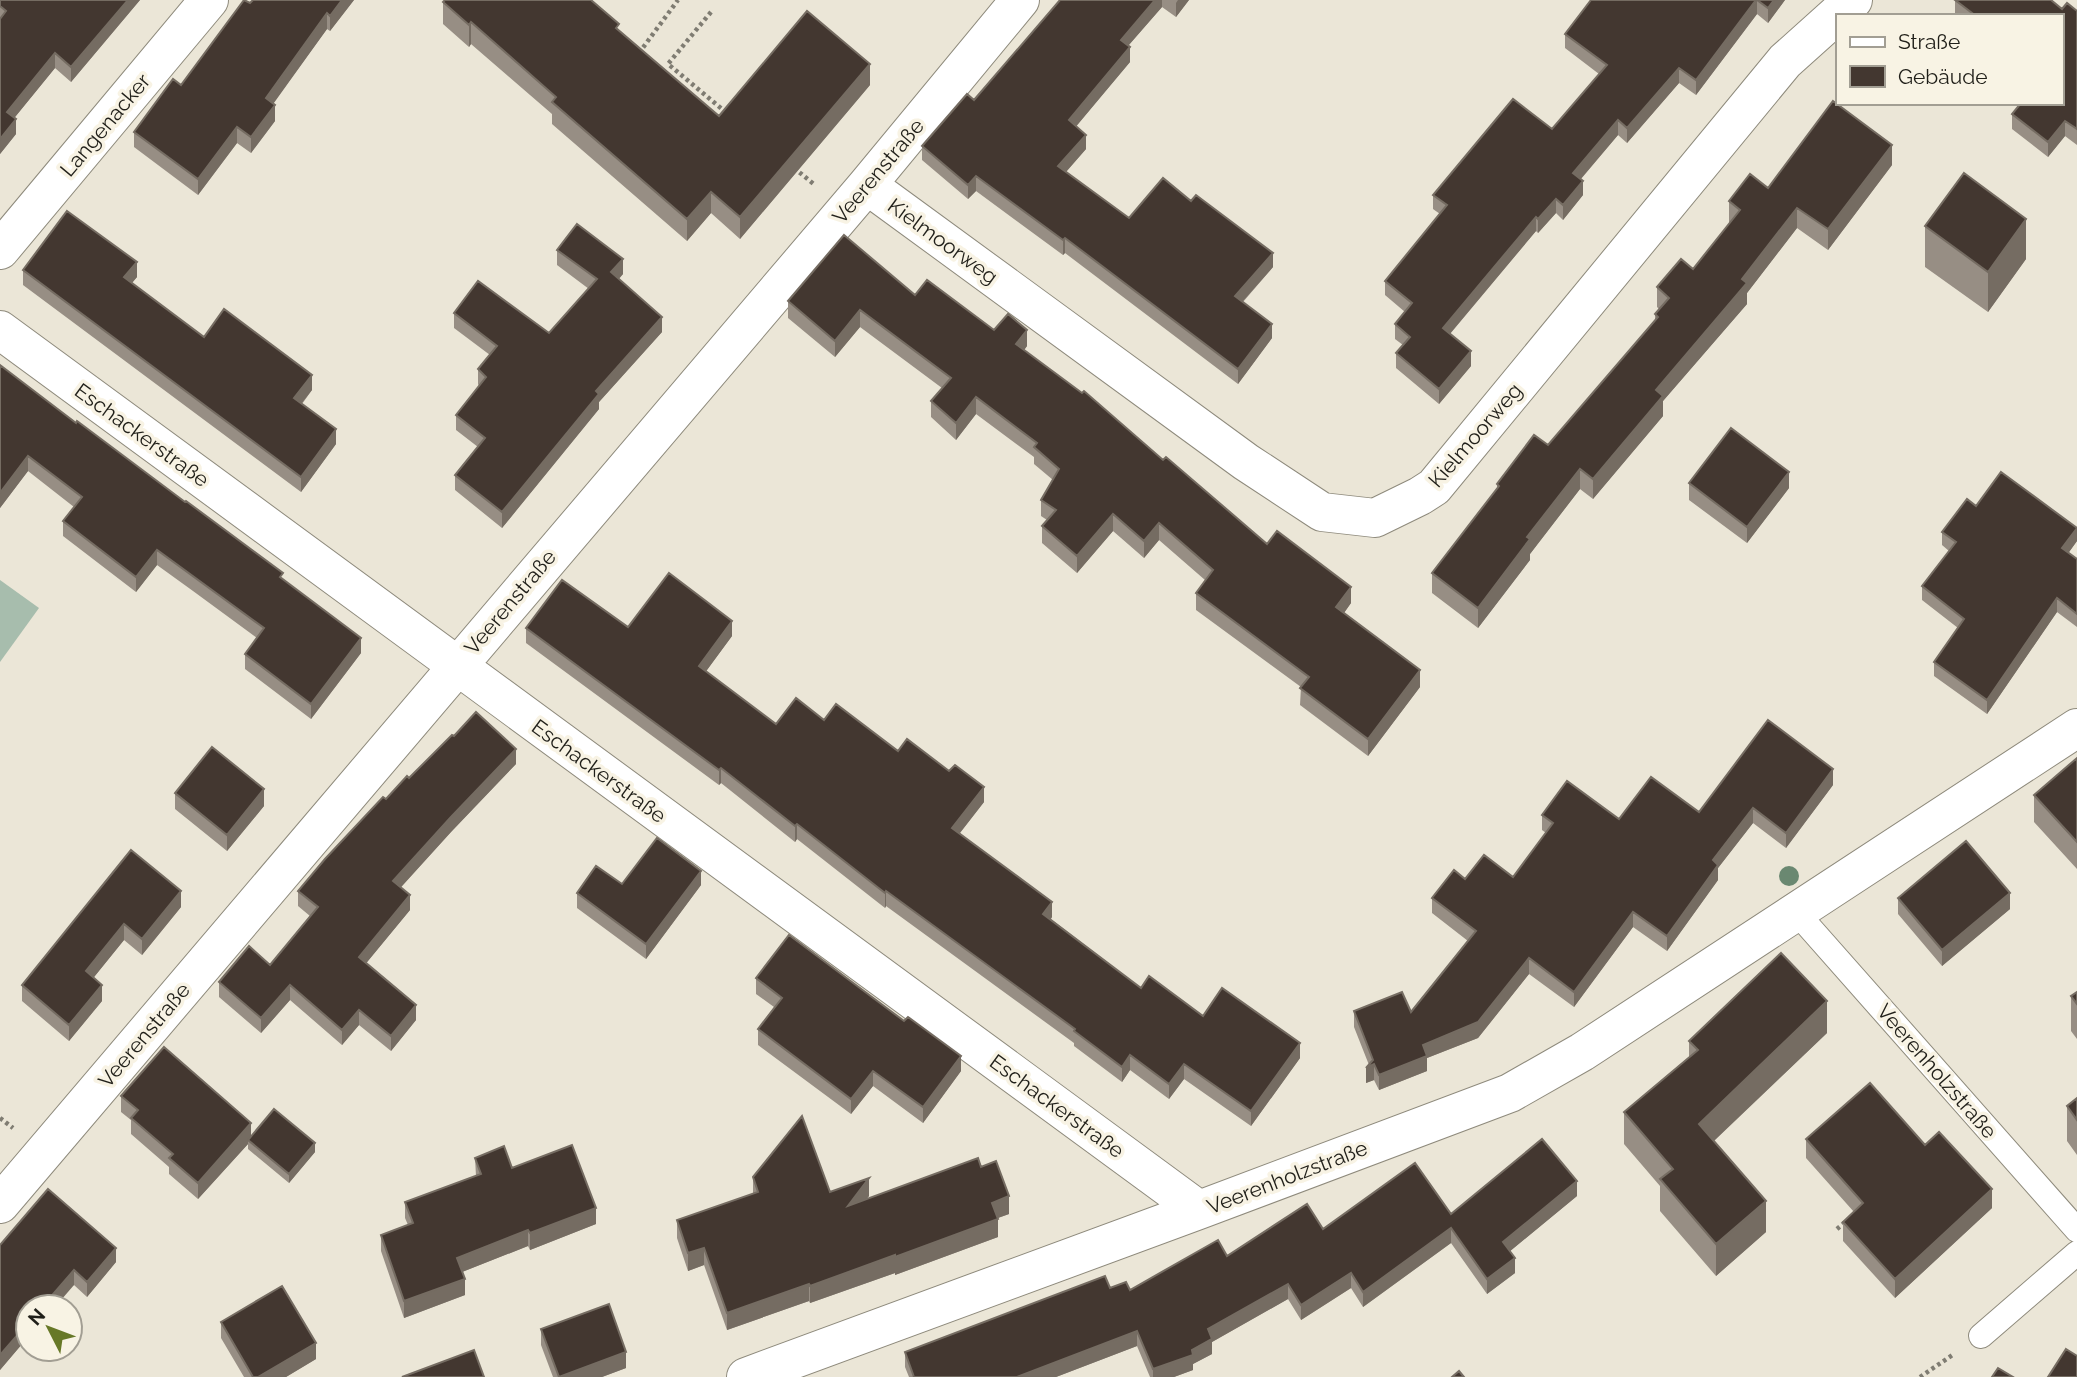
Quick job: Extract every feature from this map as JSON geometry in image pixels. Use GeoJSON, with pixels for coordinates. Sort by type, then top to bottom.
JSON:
{"type":"FeatureCollection","features":[{"type":"Feature","properties":{"kind":"street","name":"Langenacker"},"geometry":{"type":"LineString","coordinates":[[0,250],[209,0]]}},
{"type":"Feature","properties":{"kind":"street","name":"Veerenstraße"},"geometry":{"type":"LineString","coordinates":[[0,1204],[856,197],[1020,0]]}},
{"type":"Feature","properties":{"kind":"street","name":"Kielmoorweg"},"geometry":{"type":"LineString","coordinates":[[1837,14],[1853,0]]}},
{"type":"Feature","properties":{"kind":"street","name":"Kielmoorweg"},"geometry":{"type":"LineString","coordinates":[[856,197],[1322,512],[1375,517],[1434,487],[1785,61],[1836,15]]}},
{"type":"Feature","properties":{"kind":"street","name":"Eschackerstraße"},"geometry":{"type":"LineString","coordinates":[[0,330],[1199,1210]]}},
{"type":"Feature","properties":{"kind":"street","name":"Veerenholzstraße"},"geometry":{"type":"LineString","coordinates":[[746,1377],[824,1364],[1199,1210],[1510,1093],[1582,1052],[2077,728]]}},
{"type":"Feature","properties":{"kind":"lane","name":"Veerenholzstraße"},"geometry":{"type":"LineString","coordinates":[[1796,912],[2077,1230]]}},
{"type":"Feature","properties":{"kind":"lane"},"geometry":{"type":"LineString","coordinates":[[1980,1336],[2077,1253]]}},
{"type":"Feature","properties":{"kind":"path"},"geometry":{"type":"LineString","coordinates":[[638,55],[678,0]]}},
{"type":"Feature","properties":{"kind":"path"},"geometry":{"type":"LineString","coordinates":[[711,12],[667,64],[730,116]]}},
{"type":"Feature","properties":{"kind":"path"},"geometry":{"type":"LineString","coordinates":[[793,167],[856,197]]}},
{"type":"Feature","properties":{"kind":"path"},"geometry":{"type":"LineString","coordinates":[[1836,1229],[1847,1220]]}},
{"type":"Feature","properties":{"kind":"path"},"geometry":{"type":"LineString","coordinates":[[1920,1377],[1980,1336]]}},
{"type":"Feature","properties":{"kind":"green space"},"geometry":{"type":"Polygon","coordinates":[[[0,580],[39,608],[0,662],[0,580]]]}},
{"type":"Feature","properties":{"kind":"building"},"geometry":{"type":"Polygon","coordinates":[[[0,0],[128,0],[71,67],[55,53],[7,112],[16,119],[0,139],[0,19],[6,11],[0,6],[0,0]]]}},
{"type":"Feature","properties":{"kind":"building"},"geometry":{"type":"Polygon","coordinates":[[[244,0],[250,3],[253,0],[342,0],[330,16],[327,13],[266,98],[275,105],[251,137],[237,127],[198,179],[134,132],[173,79],[181,85],[244,0]]]}},
{"type":"Feature","properties":{"kind":"building"},"geometry":{"type":"Polygon","coordinates":[[[591,0],[619,24],[616,28],[719,116],[807,11],[870,64],[740,217],[711,192],[687,219],[552,102],[556,97],[471,22],[469,25],[443,2],[591,0]]]}},
{"type":"Feature","properties":{"kind":"building"},"geometry":{"type":"Polygon","coordinates":[[[1060,0],[1155,0],[1121,40],[1130,47],[1069,120],[1086,135],[1058,166],[1129,218],[1163,178],[1191,201],[1196,195],[1273,253],[1235,296],[1272,324],[1238,369],[1065,238],[1063,240],[976,176],[968,185],[922,146],[967,94],[974,100],[1060,0]]]}},
{"type":"Feature","properties":{"kind":"building"},"geometry":{"type":"Polygon","coordinates":[[[1591,0],[1756,0],[1696,80],[1679,68],[1627,128],[1618,120],[1573,173],[1583,181],[1563,205],[1556,199],[1538,219],[1536,217],[1443,328],[1471,351],[1439,389],[1396,353],[1410,337],[1395,324],[1412,303],[1385,281],[1447,205],[1433,195],[1513,99],[1552,129],[1607,65],[1565,34],[1591,0]]]}},
{"type":"Feature","properties":{"kind":"building"},"geometry":{"type":"Polygon","coordinates":[[[1757,0],[1774,0],[1768,8],[1757,0]]]}},
{"type":"Feature","properties":{"kind":"building"},"geometry":{"type":"Polygon","coordinates":[[[1955,0],[2051,0],[2062,9],[2067,3],[2077,11],[2077,129],[2065,121],[2048,142],[2012,114],[2019,105],[2063,105],[2063,14],[1973,14],[1955,0]]]}},
{"type":"Feature","properties":{"kind":"building"},"geometry":{"type":"Polygon","coordinates":[[[1833,101],[1892,145],[1828,229],[1797,208],[1742,279],[1747,283],[1656,390],[1663,396],[1593,479],[1580,469],[1527,537],[1530,539],[1478,608],[1432,573],[1499,486],[1497,484],[1534,435],[1548,445],[1658,317],[1655,314],[1669,298],[1657,287],[1681,259],[1693,269],[1740,210],[1729,201],[1750,174],[1768,188],[1833,101]]]}},
{"type":"Feature","properties":{"kind":"building"},"geometry":{"type":"Polygon","coordinates":[[[1964,173],[2026,219],[1988,272],[1925,226],[1964,173]]]}},
{"type":"Feature","properties":{"kind":"building"},"geometry":{"type":"Polygon","coordinates":[[[67,211],[137,262],[124,277],[204,337],[224,309],[312,375],[294,398],[336,429],[301,477],[23,270],[67,211]]]}},
{"type":"Feature","properties":{"kind":"building"},"geometry":{"type":"Polygon","coordinates":[[[577,224],[623,259],[611,272],[662,317],[596,391],[599,394],[502,512],[455,475],[485,438],[456,415],[486,377],[478,369],[497,346],[454,313],[478,281],[549,333],[597,279],[557,250],[577,224]]]}},
{"type":"Feature","properties":{"kind":"building"},"geometry":{"type":"Polygon","coordinates":[[[844,235],[915,295],[927,280],[994,330],[1008,314],[1027,330],[1016,344],[1082,393],[1084,391],[1163,460],[1166,457],[1267,544],[1277,531],[1351,587],[1336,607],[1420,670],[1368,739],[1300,688],[1309,677],[1196,593],[1213,570],[1159,523],[1144,541],[1113,514],[1077,556],[1042,526],[1056,510],[1041,500],[1059,469],[1034,447],[1037,443],[976,397],[956,423],[931,401],[951,378],[860,310],[835,341],[788,301],[844,235]]]}},
{"type":"Feature","properties":{"kind":"building"},"geometry":{"type":"Polygon","coordinates":[[[0,365],[283,573],[280,577],[361,638],[311,704],[245,654],[264,628],[157,550],[136,577],[63,521],[82,497],[28,456],[0,493],[0,365]]]}},
{"type":"Feature","properties":{"kind":"building"},"geometry":{"type":"Polygon","coordinates":[[[1731,428],[1789,472],[1747,527],[1689,483],[1731,428]]]}},
{"type":"Feature","properties":{"kind":"building"},"geometry":{"type":"Polygon","coordinates":[[[2001,472],[2077,528],[2062,548],[2077,559],[2077,614],[2057,598],[1987,700],[1934,662],[1964,619],[1922,586],[1956,542],[1942,532],[1967,499],[1976,506],[2001,472]]]}},
{"type":"Feature","properties":{"kind":"building"},"geometry":{"type":"Polygon","coordinates":[[[669,573],[732,621],[699,666],[776,724],[796,698],[824,720],[836,704],[898,751],[907,739],[949,771],[955,765],[984,787],[952,828],[1052,902],[1043,914],[1141,988],[1149,976],[1203,1016],[1222,988],[1300,1043],[1251,1111],[1184,1064],[1169,1084],[1130,1055],[1122,1067],[1074,1031],[1075,1029],[886,891],[885,893],[721,768],[719,770],[526,628],[562,580],[628,627],[669,573]]]}},
{"type":"Feature","properties":{"kind":"building"},"geometry":{"type":"Polygon","coordinates":[[[476,712],[516,749],[393,881],[410,895],[359,957],[416,1005],[391,1036],[359,1010],[342,1030],[290,985],[261,1018],[219,982],[249,946],[270,965],[318,907],[298,891],[383,797],[386,799],[407,776],[409,778],[476,712]]]}},
{"type":"Feature","properties":{"kind":"building"},"geometry":{"type":"Polygon","coordinates":[[[1768,720],[1833,769],[1786,833],[1753,808],[1713,860],[1718,865],[1667,936],[1633,912],[1574,992],[1529,958],[1478,1022],[1423,1045],[1427,1056],[1379,1075],[1374,1064],[1366,1068],[1373,1060],[1354,1011],[1402,992],[1411,1012],[1476,931],[1432,898],[1454,870],[1465,879],[1484,855],[1513,877],[1553,823],[1542,815],[1567,781],[1619,819],[1651,777],[1699,812],[1768,720]]]}},
{"type":"Feature","properties":{"kind":"building"},"geometry":{"type":"Polygon","coordinates":[[[212,747],[264,789],[227,835],[175,793],[212,747]]]}},
{"type":"Feature","properties":{"kind":"building"},"geometry":{"type":"Polygon","coordinates":[[[2077,758],[2077,842],[2034,795],[2077,758]]]}},
{"type":"Feature","properties":{"kind":"building"},"geometry":{"type":"Polygon","coordinates":[[[657,838],[701,871],[646,944],[577,893],[596,866],[622,884],[657,838]]]}},
{"type":"Feature","properties":{"kind":"building"},"geometry":{"type":"Polygon","coordinates":[[[1966,841],[2010,893],[1942,950],[1898,898],[1966,841]]]}},
{"type":"Feature","properties":{"kind":"building"},"geometry":{"type":"Polygon","coordinates":[[[131,850],[181,891],[142,939],[124,924],[86,971],[102,985],[69,1025],[22,985],[131,850]]]}},
{"type":"Feature","properties":{"kind":"building"},"geometry":{"type":"Polygon","coordinates":[[[789,935],[904,1021],[908,1017],[961,1056],[923,1107],[873,1071],[851,1099],[758,1029],[782,998],[756,978],[789,935]]]}},
{"type":"Feature","properties":{"kind":"building"},"geometry":{"type":"Polygon","coordinates":[[[1781,953],[1827,1001],[1699,1124],[1766,1201],[1716,1244],[1660,1179],[1673,1169],[1624,1112],[1698,1050],[1689,1041],[1781,953]]]}},
{"type":"Feature","properties":{"kind":"building"},"geometry":{"type":"Polygon","coordinates":[[[2077,992],[2077,1004],[2071,996],[2077,992]]]}},
{"type":"Feature","properties":{"kind":"building"},"geometry":{"type":"Polygon","coordinates":[[[164,1047],[251,1123],[198,1183],[169,1158],[173,1154],[131,1118],[138,1110],[121,1096],[164,1047]]]}},
{"type":"Feature","properties":{"kind":"building"},"geometry":{"type":"Polygon","coordinates":[[[1870,1083],[1925,1145],[1939,1132],[1992,1189],[1895,1279],[1843,1222],[1863,1203],[1806,1139],[1870,1083]]]}},
{"type":"Feature","properties":{"kind":"building"},"geometry":{"type":"Polygon","coordinates":[[[2077,1098],[2077,1120],[2067,1106],[2077,1098]]]}},
{"type":"Feature","properties":{"kind":"building"},"geometry":{"type":"Polygon","coordinates":[[[274,1109],[315,1143],[289,1174],[248,1140],[274,1109]]]}},
{"type":"Feature","properties":{"kind":"building"},"geometry":{"type":"Polygon","coordinates":[[[802,1116],[830,1192],[869,1178],[848,1206],[978,1158],[981,1167],[996,1161],[1009,1196],[992,1203],[998,1219],[895,1257],[727,1313],[704,1248],[688,1253],[677,1220],[758,1192],[753,1177],[802,1116]]]}},
{"type":"Feature","properties":{"kind":"building"},"geometry":{"type":"Polygon","coordinates":[[[1542,1139],[1577,1181],[1503,1242],[1515,1258],[1487,1279],[1451,1228],[1363,1292],[1351,1273],[1301,1305],[1288,1284],[1208,1329],[1212,1339],[1192,1350],[1193,1355],[1153,1369],[1137,1331],[1017,1377],[914,1377],[905,1352],[1105,1276],[1110,1288],[1126,1282],[1130,1290],[1218,1240],[1227,1256],[1307,1204],[1323,1229],[1415,1163],[1451,1214],[1542,1139]]]}},
{"type":"Feature","properties":{"kind":"building"},"geometry":{"type":"Polygon","coordinates":[[[572,1145],[596,1208],[530,1233],[528,1230],[457,1258],[465,1279],[404,1301],[381,1235],[413,1223],[405,1202],[481,1174],[475,1158],[504,1146],[512,1168],[572,1145]]]}},
{"type":"Feature","properties":{"kind":"building"},"geometry":{"type":"Polygon","coordinates":[[[48,1189],[116,1248],[87,1282],[74,1270],[54,1293],[14,1293],[14,1339],[0,1355],[0,1245],[48,1189]]]}},
{"type":"Feature","properties":{"kind":"building"},"geometry":{"type":"Polygon","coordinates":[[[282,1286],[316,1343],[258,1377],[253,1377],[221,1322],[282,1286]]]}},
{"type":"Feature","properties":{"kind":"building"},"geometry":{"type":"Polygon","coordinates":[[[609,1304],[626,1352],[559,1377],[541,1329],[609,1304]]]}},
{"type":"Feature","properties":{"kind":"building"},"geometry":{"type":"Polygon","coordinates":[[[2066,1349],[2077,1356],[2077,1377],[2048,1377],[2066,1349]]]}},
{"type":"Feature","properties":{"kind":"building"},"geometry":{"type":"Polygon","coordinates":[[[474,1350],[484,1377],[402,1377],[474,1350]]]}},
{"type":"Feature","properties":{"kind":"building"},"geometry":{"type":"Polygon","coordinates":[[[1998,1368],[2013,1377],[1992,1377],[1998,1368]]]}},
{"type":"Feature","properties":{"kind":"building"},"geometry":{"type":"Polygon","coordinates":[[[1459,1371],[1464,1377],[1452,1377],[1459,1371]]]}}]}
